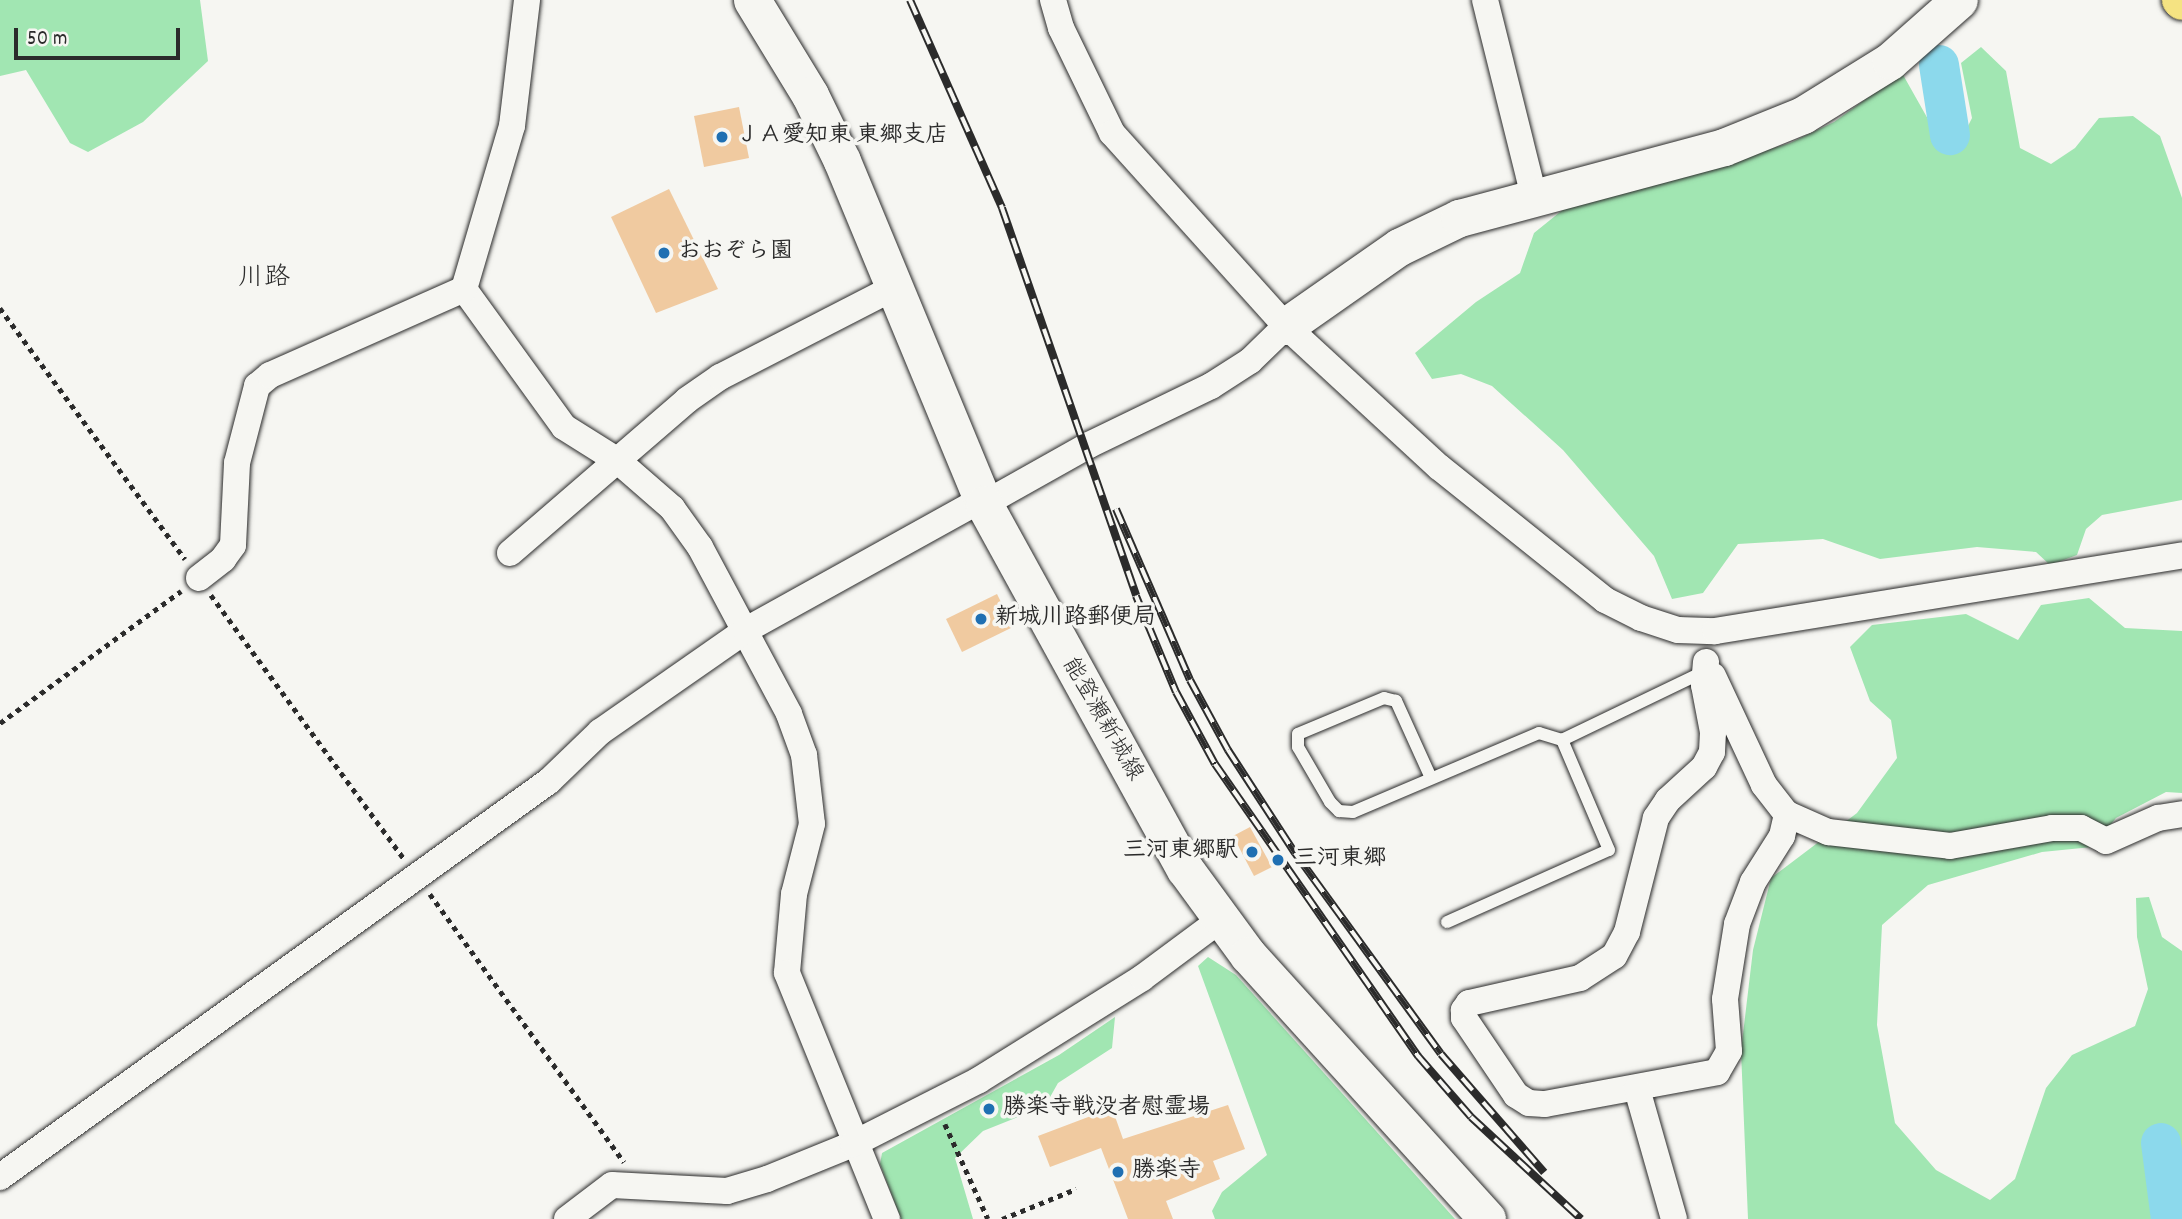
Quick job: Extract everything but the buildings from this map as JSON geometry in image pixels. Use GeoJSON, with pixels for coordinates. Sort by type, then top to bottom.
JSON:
{"type":"FeatureCollection","features":[{"type":"Feature","properties":{"kind":"main road","name":"能登瀬新城線"},"geometry":{"type":"LineString","coordinates":[[752,0],[816,106],[895,287],[984,504],[1185,869],[1220,920],[1487,1219]]}},
{"type":"Feature","properties":{"kind":"main road"},"geometry":{"type":"LineString","coordinates":[[1286,326],[1399,247],[1459,218],[1724,147],[1803,116],[1889,61],[1959,0]]}},
{"type":"Feature","properties":{"kind":"street"},"geometry":{"type":"LineString","coordinates":[[199,578],[223,559],[233,545],[237,463],[257,386],[270,375],[464,289],[512,126],[527,0]]}},
{"type":"Feature","properties":{"kind":"street"},"geometry":{"type":"LineString","coordinates":[[1053,0],[1061,28],[1112,133],[1286,326],[1439,467],[1605,600],[1641,618],[1697,632],[1874,608],[2182,555]]}},
{"type":"Feature","properties":{"kind":"street"},"geometry":{"type":"LineString","coordinates":[[1485,0],[1534,198]]}},
{"type":"Feature","properties":{"kind":"street"},"geometry":{"type":"LineString","coordinates":[[510,553],[720,377],[895,287]]}},
{"type":"Feature","properties":{"kind":"street"},"geometry":{"type":"LineString","coordinates":[[464,289],[564,426],[618,461],[672,508],[700,547],[746,630],[804,755],[812,824],[794,894],[787,973],[813,1043],[855,1134],[853,1144],[887,1219]]}},
{"type":"Feature","properties":{"kind":"street"},"geometry":{"type":"LineString","coordinates":[[0,1177],[415,874],[549,781],[600,732],[746,630],[970,506],[984,504],[1089,445],[1211,386],[1250,361],[1286,326]]}},
{"type":"Feature","properties":{"kind":"street"},"geometry":{"type":"LineString","coordinates":[[1697,632],[1705,667],[1713,732],[1712,752],[1704,767],[1668,800],[1656,818],[1627,932],[1614,956],[1580,978],[1469,1003],[1464,1010],[1464,1018],[1516,1095],[1529,1103],[1637,1089],[1717,1072],[1725,1060],[1727,965],[1737,924],[1753,882],[1782,836],[1787,814]]}},
{"type":"Feature","properties":{"kind":"street"},"geometry":{"type":"LineString","coordinates":[[1705,667],[1764,785],[1787,814],[1828,832],[1950,846],[2052,828],[2081,828],[2112,840],[2158,818],[2182,814]]}},
{"type":"Feature","properties":{"kind":"street"},"geometry":{"type":"LineString","coordinates":[[567,1219],[612,1185],[640,1184],[675,1190],[727,1191],[767,1180],[853,1144],[936,1104],[1142,978],[1220,920]]}},
{"type":"Feature","properties":{"kind":"street"},"geometry":{"type":"LineString","coordinates":[[1637,1089],[1674,1219]]}},
{"type":"Feature","properties":{"kind":"lane"},"geometry":{"type":"LineString","coordinates":[[1431,778],[1396,701],[1384,698],[1298,734],[1298,747],[1339,811],[1353,812],[1539,733],[1562,740],[1705,667]]}},
{"type":"Feature","properties":{"kind":"lane"},"geometry":{"type":"LineString","coordinates":[[1447,922],[1609,850],[1562,740]]}},
{"type":"Feature","properties":{"kind":"path"},"geometry":{"type":"LineString","coordinates":[[0,308],[640,1184]]}},
{"type":"Feature","properties":{"kind":"path"},"geometry":{"type":"LineString","coordinates":[[0,723],[199,578]]}},
{"type":"Feature","properties":{"kind":"path"},"geometry":{"type":"LineString","coordinates":[[936,1104],[988,1219]]}},
{"type":"Feature","properties":{"kind":"path"},"geometry":{"type":"LineString","coordinates":[[1002,1219],[1076,1189]]}},
{"type":"Feature","properties":{"kind":"green space"},"geometry":{"type":"Polygon","coordinates":[[[0,0],[200,0],[208,61],[143,122],[88,152],[70,143],[26,70],[0,76],[0,0]]]}},
{"type":"Feature","properties":{"kind":"green space"},"geometry":{"type":"Polygon","coordinates":[[[1981,47],[2006,71],[2020,148],[2051,164],[2075,148],[2099,118],[2133,116],[2160,136],[2182,198],[2182,500],[2102,515],[2086,529],[2077,555],[2050,565],[2036,552],[1977,547],[1880,559],[1823,539],[1738,544],[1703,593],[1672,599],[1654,556],[1563,450],[1492,386],[1461,374],[1432,379],[1415,353],[1476,302],[1520,273],[1534,233],[1565,208],[1790,143],[1834,122],[1902,73],[1933,128],[1959,144],[1972,118],[1961,63],[1981,47]]]}},
{"type":"Feature","properties":{"kind":"green space"},"geometry":{"type":"Polygon","coordinates":[[[2089,598],[2125,628],[2182,631],[2182,793],[2166,792],[2116,818],[2092,847],[2042,852],[1928,885],[1882,925],[1877,1025],[1895,1123],[1936,1170],[1990,1200],[2015,1179],[2046,1088],[2072,1055],[2135,1026],[2148,989],[2137,937],[2136,898],[2149,897],[2162,937],[2182,951],[2182,1219],[1748,1219],[1741,1051],[1753,950],[1771,878],[1857,813],[1897,758],[1891,720],[1870,701],[1850,647],[1872,625],[1966,614],[2018,640],[2041,605],[2089,598]]]}},
{"type":"Feature","properties":{"kind":"green space"},"geometry":{"type":"Polygon","coordinates":[[[1208,957],[1236,975],[1455,1219],[1215,1219],[1212,1211],[1222,1192],[1267,1155],[1198,966],[1208,957]]]}},
{"type":"Feature","properties":{"kind":"green space"},"geometry":{"type":"Polygon","coordinates":[[[1115,1017],[1112,1048],[1058,1083],[1045,1106],[983,1131],[955,1158],[973,1219],[901,1219],[880,1164],[882,1153],[1059,1055],[1115,1017]]]}},
{"type":"Feature","properties":{"kind":"waterway"},"geometry":{"type":"LineString","coordinates":[[1939,65],[1950,135]]}},
{"type":"Feature","properties":{"kind":"waterway"},"geometry":{"type":"LineString","coordinates":[[2161,1143],[2171,1219]]}},
{"type":"Feature","properties":{"kind":"railway"},"geometry":{"type":"LineString","coordinates":[[910,0],[1002,208],[1136,596],[1176,692],[1215,764],[1418,1056],[1471,1117],[1581,1219]]}},
{"type":"Feature","properties":{"kind":"railway"},"geometry":{"type":"LineString","coordinates":[[1116,509],[1190,680],[1228,750],[1295,853],[1441,1054],[1544,1172]]}},
{"type":"Feature","properties":{"kind":"place","name":"ＪＡ愛知東 東郷支店"},"geometry":{"type":"Point","coordinates":[722,137]}},
{"type":"Feature","properties":{"kind":"place","name":"おおぞら園"},"geometry":{"type":"Point","coordinates":[664,253]}},
{"type":"Feature","properties":{"kind":"place","name":"新城川路郵便局"},"geometry":{"type":"Point","coordinates":[981,619]}},
{"type":"Feature","properties":{"kind":"place","name":"三河東郷駅"},"geometry":{"type":"Point","coordinates":[1252,852]}},
{"type":"Feature","properties":{"kind":"place","name":"三河東郷"},"geometry":{"type":"Point","coordinates":[1278,860]}},
{"type":"Feature","properties":{"kind":"place","name":"勝楽寺戦没者慰霊場"},"geometry":{"type":"Point","coordinates":[989,1109]}},
{"type":"Feature","properties":{"kind":"place","name":"勝楽寺"},"geometry":{"type":"Point","coordinates":[1118,1172]}},
{"type":"Feature","properties":{"kind":"district","name":"川路"},"geometry":{"type":"Point","coordinates":[264,279]}}]}
